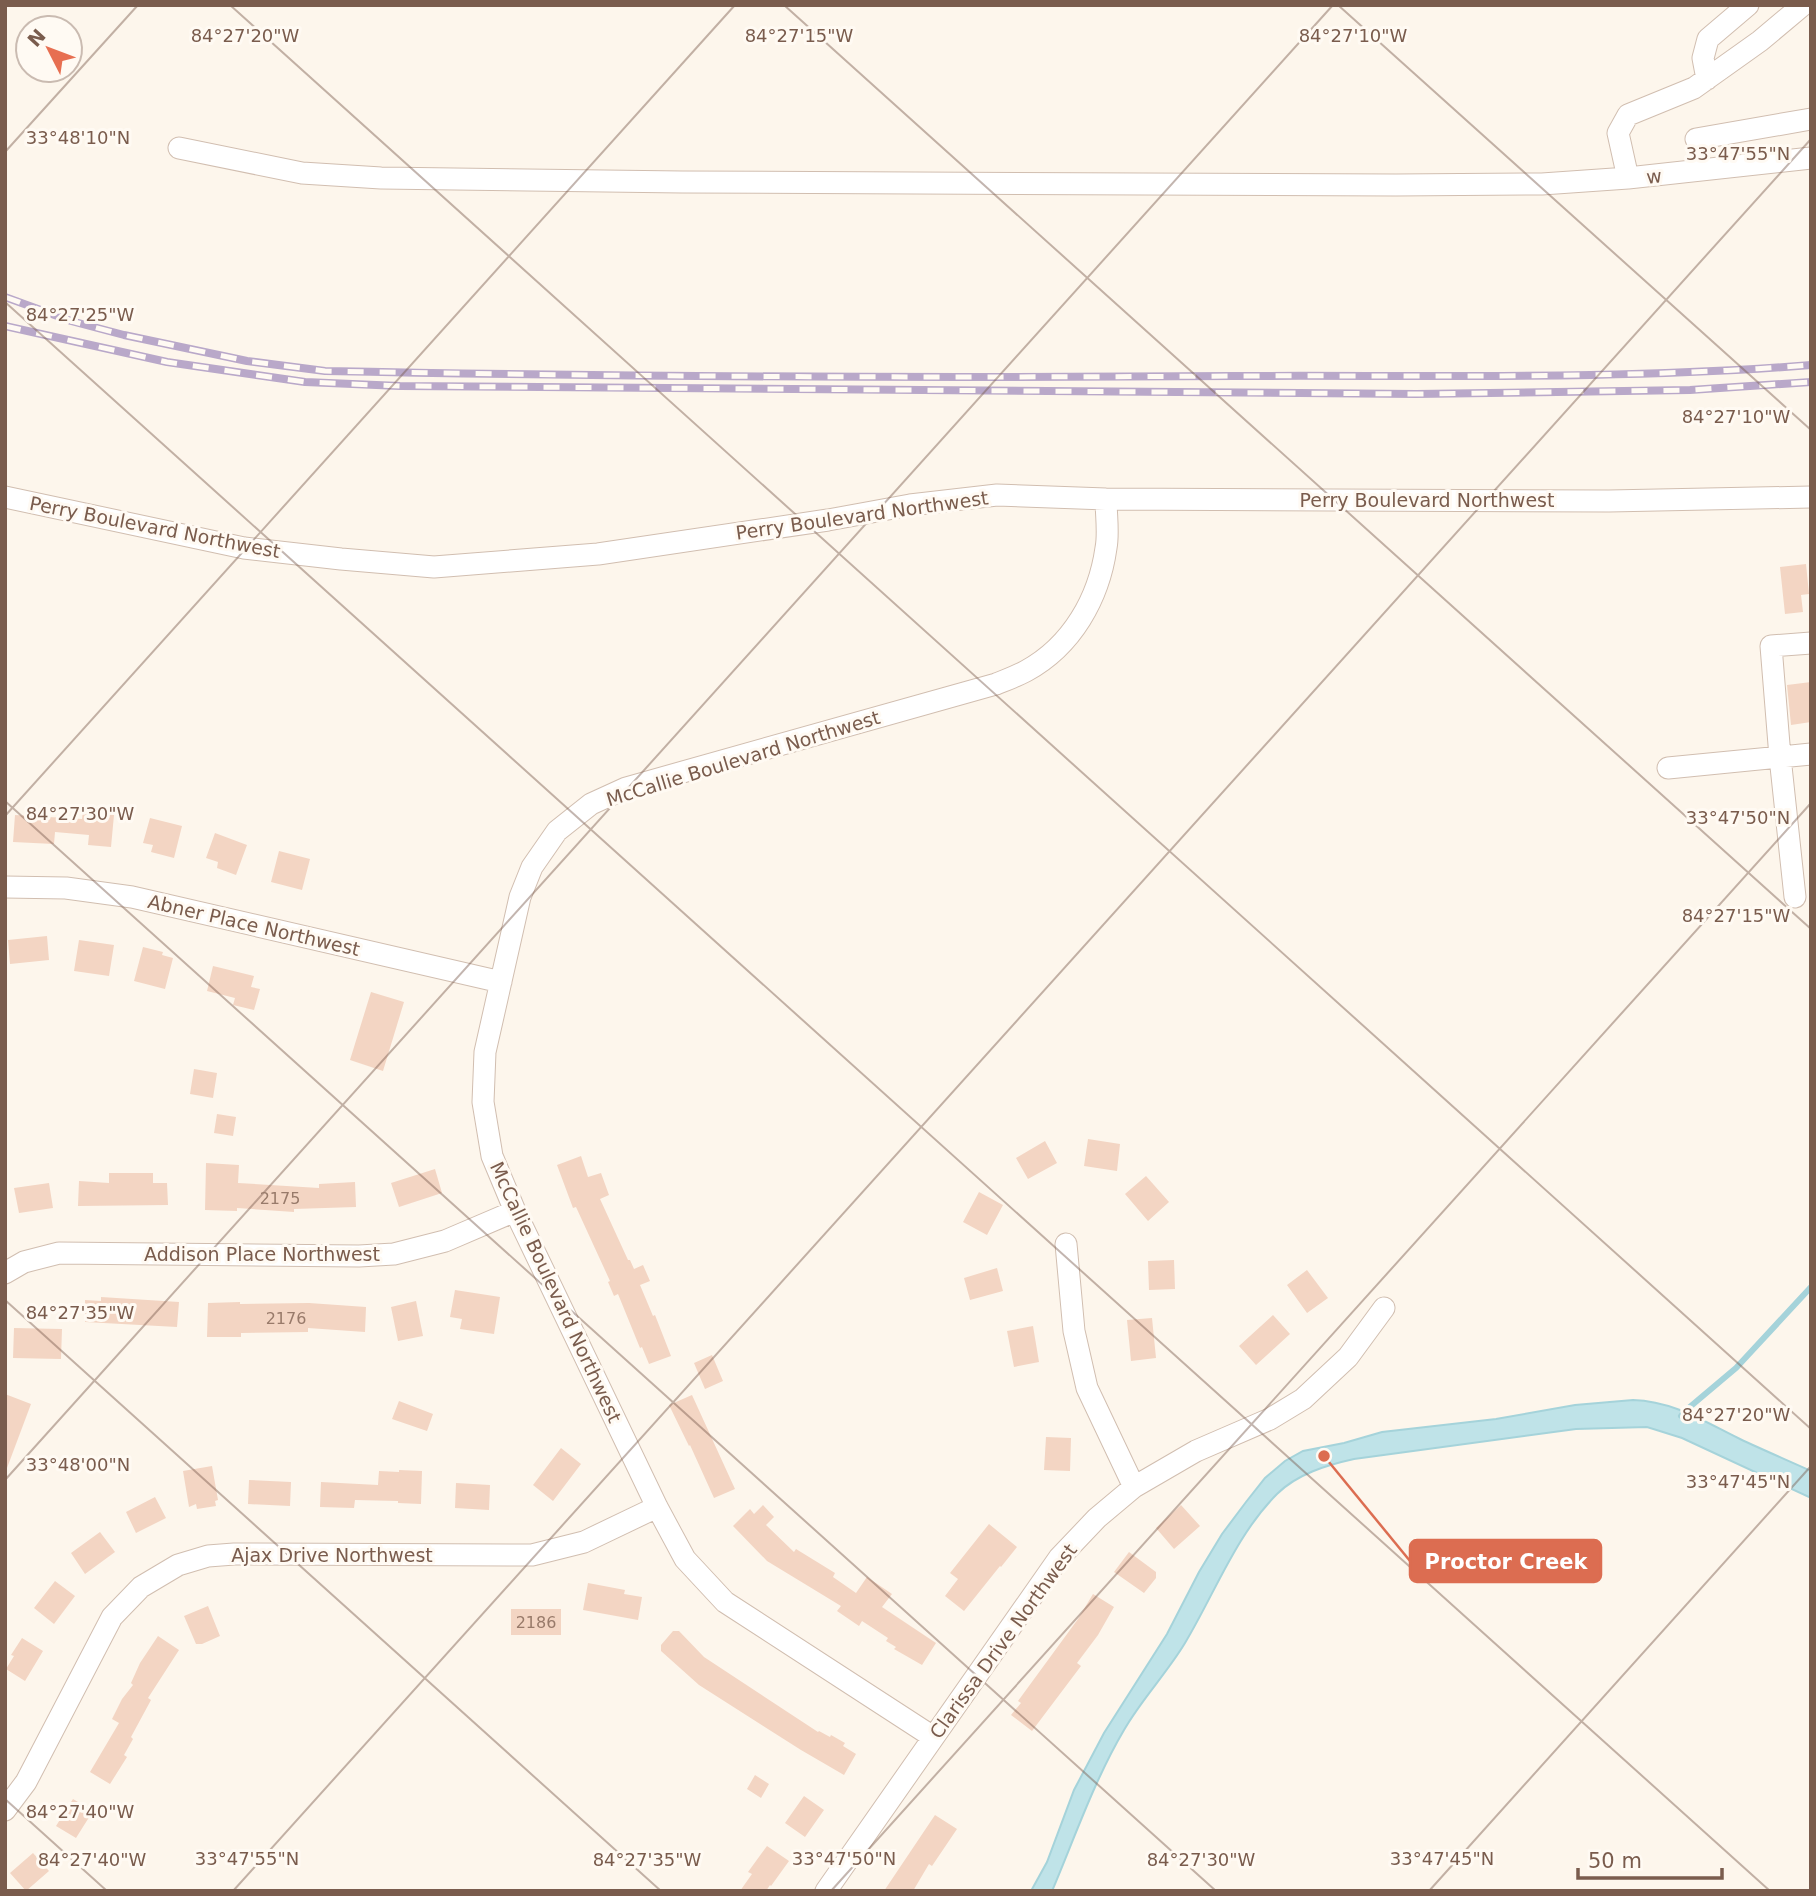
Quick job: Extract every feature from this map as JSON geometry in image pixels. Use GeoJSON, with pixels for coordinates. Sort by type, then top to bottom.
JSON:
{"type":"FeatureCollection","features":[{"type":"Feature","properties":{"kind":"street"},"geometry":{"type":"LineString","coordinates":[[1748,5],[1708,38],[1703,58],[1707,79],[1760,41],[1803,5]]}},
{"type":"Feature","properties":{"kind":"street","name":"w"},"geometry":{"type":"LineString","coordinates":[[1707,79],[1694,88],[1628,115],[1618,133],[1628,178],[1811,158]]}},
{"type":"Feature","properties":{"kind":"street"},"geometry":{"type":"LineString","coordinates":[[1696,139],[1811,119]]}},
{"type":"Feature","properties":{"kind":"street"},"geometry":{"type":"LineString","coordinates":[[179,148],[302,173],[382,178],[1382,185],[1542,184],[1628,178]]}},
{"type":"Feature","properties":{"kind":"street","name":"Perry Boulevard Northwest"},"geometry":{"type":"LineString","coordinates":[[5,497],[244,548],[434,567],[598,554],[910,505],[997,495],[1106,499],[1609,501],[1811,497]]}},
{"type":"Feature","properties":{"kind":"street","name":"McCallie Boulevard Northwest"},"geometry":{"type":"LineString","coordinates":[[933,1737],[725,1602],[685,1559],[657,1507],[515,1211],[492,1156],[483,1102],[485,1052],[520,897],[532,867],[557,831],[591,804],[626,788],[996,684],[1026,671],[1049,656],[1079,623],[1097,589],[1107,546],[1106,499]]}},
{"type":"Feature","properties":{"kind":"street"},"geometry":{"type":"LineString","coordinates":[[1795,897],[1771,646],[1811,643]]}},
{"type":"Feature","properties":{"kind":"street"},"geometry":{"type":"LineString","coordinates":[[1668,768],[1811,754]]}},
{"type":"Feature","properties":{"kind":"street","name":"Abner Place Northwest"},"geometry":{"type":"LineString","coordinates":[[5,887],[66,888],[132,897],[501,982]]}},
{"type":"Feature","properties":{"kind":"street","name":"Addison Place Northwest"},"geometry":{"type":"LineString","coordinates":[[5,1273],[24,1262],[59,1253],[359,1256],[394,1254],[445,1241],[515,1211]]}},
{"type":"Feature","properties":{"kind":"street"},"geometry":{"type":"LineString","coordinates":[[1066,1244],[1074,1331],[1087,1388],[1134,1487]]}},
{"type":"Feature","properties":{"kind":"street","name":"Clarissa Drive Northwest"},"geometry":{"type":"LineString","coordinates":[[826,1891],[1059,1558],[1097,1518],[1134,1487],[1196,1451],[1270,1419],[1303,1399],[1348,1357],[1384,1308]]}},
{"type":"Feature","properties":{"kind":"street","name":"Ajax Drive Northwest"},"geometry":{"type":"LineString","coordinates":[[5,1810],[26,1782],[112,1617],[141,1587],[178,1565],[208,1556],[234,1553],[533,1555],[584,1542],[657,1507]]}},
{"type":"Feature","properties":{"kind":"water"},"geometry":{"type":"Polygon","coordinates":[[[1633,1400],[1675,1408],[1811,1471],[1811,1498],[1682,1438],[1647,1427],[1576,1429],[1354,1459],[1323,1467],[1303,1476],[1277,1494],[1250,1528],[1185,1643],[1124,1730],[1094,1789],[1052,1891],[1031,1891],[1047,1862],[1074,1790],[1104,1733],[1167,1634],[1199,1572],[1246,1502],[1265,1478],[1285,1461],[1303,1451],[1382,1432],[1496,1419],[1575,1405],[1633,1400]]]}},
{"type":"Feature","properties":{"kind":"building"},"geometry":{"type":"Polygon","coordinates":[[[1806,564],[1809,594],[1801,595],[1803,612],[1785,614],[1780,567],[1806,564]]]}},
{"type":"Feature","properties":{"kind":"building"},"geometry":{"type":"Polygon","coordinates":[[[1811,682],[1811,722],[1791,725],[1787,685],[1811,682]]]}},
{"type":"Feature","properties":{"kind":"building"},"geometry":{"type":"Polygon","coordinates":[[[83,811],[114,815],[111,847],[88,845],[89,835],[55,832],[54,844],[13,842],[15,815],[82,819],[83,811]]]}},
{"type":"Feature","properties":{"kind":"building"},"geometry":{"type":"Polygon","coordinates":[[[150,818],[182,826],[174,858],[151,852],[153,845],[143,843],[150,818]]]}},
{"type":"Feature","properties":{"kind":"building"},"geometry":{"type":"Polygon","coordinates":[[[215,833],[247,845],[236,875],[217,868],[218,862],[206,858],[215,833]]]}},
{"type":"Feature","properties":{"kind":"building"},"geometry":{"type":"Polygon","coordinates":[[[279,851],[310,859],[302,890],[271,882],[279,851]]]}},
{"type":"Feature","properties":{"kind":"building"},"geometry":{"type":"Polygon","coordinates":[[[47,936],[49,960],[10,964],[8,940],[47,936]]]}},
{"type":"Feature","properties":{"kind":"building"},"geometry":{"type":"Polygon","coordinates":[[[79,940],[114,945],[109,976],[74,971],[79,940]]]}},
{"type":"Feature","properties":{"kind":"building"},"geometry":{"type":"Polygon","coordinates":[[[143,947],[163,952],[162,955],[173,958],[165,989],[134,981],[143,947]]]}},
{"type":"Feature","properties":{"kind":"building"},"geometry":{"type":"Polygon","coordinates":[[[213,966],[254,976],[251,987],[260,989],[254,1010],[233,1005],[235,998],[207,991],[213,966]]]}},
{"type":"Feature","properties":{"kind":"building"},"geometry":{"type":"Polygon","coordinates":[[[371,992],[404,1002],[383,1071],[350,1060],[371,992]]]}},
{"type":"Feature","properties":{"kind":"building"},"geometry":{"type":"Polygon","coordinates":[[[194,1069],[217,1073],[213,1098],[190,1094],[194,1069]]]}},
{"type":"Feature","properties":{"kind":"building"},"geometry":{"type":"Polygon","coordinates":[[[217,1114],[236,1117],[233,1136],[214,1133],[217,1114]]]}},
{"type":"Feature","properties":{"kind":"building"},"geometry":{"type":"Polygon","coordinates":[[[1088,1139],[1120,1144],[1117,1171],[1084,1166],[1088,1139]]]}},
{"type":"Feature","properties":{"kind":"building"},"geometry":{"type":"Polygon","coordinates":[[[1045,1141],[1057,1163],[1028,1179],[1016,1158],[1045,1141]]]}},
{"type":"Feature","properties":{"kind":"building"},"geometry":{"type":"Polygon","coordinates":[[[581,1156],[588,1177],[601,1173],[609,1195],[600,1199],[628,1260],[634,1269],[643,1265],[650,1281],[640,1285],[671,1356],[649,1364],[618,1294],[614,1296],[608,1282],[610,1281],[576,1207],[573,1208],[557,1165],[581,1156]]]}},
{"type":"Feature","properties":{"kind":"building"},"geometry":{"type":"Polygon","coordinates":[[[206,1163],[239,1165],[238,1183],[319,1188],[319,1184],[355,1182],[356,1207],[294,1209],[294,1212],[237,1208],[237,1211],[205,1210],[206,1163]]]}},
{"type":"Feature","properties":{"kind":"building"},"geometry":{"type":"Polygon","coordinates":[[[435,1169],[442,1193],[399,1207],[391,1183],[435,1169]]]}},
{"type":"Feature","properties":{"kind":"building"},"geometry":{"type":"Polygon","coordinates":[[[109,1173],[153,1173],[153,1183],[167,1183],[168,1205],[78,1206],[79,1181],[109,1183],[109,1173]]]}},
{"type":"Feature","properties":{"kind":"building"},"geometry":{"type":"Polygon","coordinates":[[[1146,1176],[1169,1202],[1148,1221],[1125,1194],[1146,1176]]]}},
{"type":"Feature","properties":{"kind":"building"},"geometry":{"type":"Polygon","coordinates":[[[49,1183],[53,1208],[19,1213],[14,1188],[49,1183]]]}},
{"type":"Feature","properties":{"kind":"building"},"geometry":{"type":"Polygon","coordinates":[[[979,1192],[1003,1205],[987,1235],[963,1222],[979,1192]]]}},
{"type":"Feature","properties":{"kind":"building"},"geometry":{"type":"Polygon","coordinates":[[[1174,1260],[1175,1289],[1149,1290],[1148,1261],[1174,1260]]]}},
{"type":"Feature","properties":{"kind":"building"},"geometry":{"type":"Polygon","coordinates":[[[997,1268],[1003,1291],[970,1300],[964,1278],[997,1268]]]}},
{"type":"Feature","properties":{"kind":"building"},"geometry":{"type":"Polygon","coordinates":[[[1307,1270],[1328,1298],[1307,1313],[1287,1285],[1307,1270]]]}},
{"type":"Feature","properties":{"kind":"building"},"geometry":{"type":"Polygon","coordinates":[[[455,1290],[500,1297],[494,1334],[460,1329],[462,1319],[450,1317],[455,1290]]]}},
{"type":"Feature","properties":{"kind":"building"},"geometry":{"type":"Polygon","coordinates":[[[101,1297],[179,1302],[177,1327],[85,1322],[85,1300],[101,1301],[101,1297]]]}},
{"type":"Feature","properties":{"kind":"building"},"geometry":{"type":"Polygon","coordinates":[[[416,1301],[423,1336],[398,1341],[391,1307],[416,1301]]]}},
{"type":"Feature","properties":{"kind":"building"},"geometry":{"type":"Polygon","coordinates":[[[208,1303],[366,1307],[365,1332],[308,1328],[308,1332],[241,1333],[241,1337],[207,1337],[208,1303]]]}},
{"type":"Feature","properties":{"kind":"building"},"geometry":{"type":"Polygon","coordinates":[[[1273,1315],[1290,1334],[1256,1365],[1239,1346],[1273,1315]]]}},
{"type":"Feature","properties":{"kind":"building"},"geometry":{"type":"Polygon","coordinates":[[[1152,1318],[1156,1358],[1131,1361],[1127,1320],[1152,1318]]]}},
{"type":"Feature","properties":{"kind":"building"},"geometry":{"type":"Polygon","coordinates":[[[1033,1326],[1039,1362],[1014,1367],[1007,1331],[1033,1326]]]}},
{"type":"Feature","properties":{"kind":"building"},"geometry":{"type":"Polygon","coordinates":[[[14,1328],[62,1329],[61,1359],[13,1358],[14,1328]]]}},
{"type":"Feature","properties":{"kind":"building"},"geometry":{"type":"Polygon","coordinates":[[[712,1355],[723,1381],[705,1389],[694,1363],[712,1355]]]}},
{"type":"Feature","properties":{"kind":"building"},"geometry":{"type":"Polygon","coordinates":[[[5,1394],[31,1404],[7,1468],[5,1468],[5,1394]]]}},
{"type":"Feature","properties":{"kind":"building"},"geometry":{"type":"Polygon","coordinates":[[[692,1395],[735,1489],[714,1498],[669,1405],[692,1395]]]}},
{"type":"Feature","properties":{"kind":"building"},"geometry":{"type":"Polygon","coordinates":[[[399,1401],[433,1414],[427,1431],[392,1419],[399,1401]]]}},
{"type":"Feature","properties":{"kind":"building"},"geometry":{"type":"Polygon","coordinates":[[[1046,1437],[1071,1438],[1070,1471],[1044,1470],[1046,1437]]]}},
{"type":"Feature","properties":{"kind":"building"},"geometry":{"type":"Polygon","coordinates":[[[561,1448],[581,1464],[553,1501],[533,1485],[561,1448]]]}},
{"type":"Feature","properties":{"kind":"building"},"geometry":{"type":"Polygon","coordinates":[[[212,1466],[218,1500],[215,1501],[216,1506],[197,1509],[196,1504],[189,1507],[183,1471],[212,1466]]]}},
{"type":"Feature","properties":{"kind":"building"},"geometry":{"type":"Polygon","coordinates":[[[379,1471],[422,1471],[421,1504],[355,1500],[354,1508],[320,1507],[321,1482],[378,1485],[379,1471]]]}},
{"type":"Feature","properties":{"kind":"building"},"geometry":{"type":"Polygon","coordinates":[[[249,1480],[291,1482],[290,1506],[248,1504],[249,1480]]]}},
{"type":"Feature","properties":{"kind":"building"},"geometry":{"type":"Polygon","coordinates":[[[456,1483],[490,1485],[489,1510],[455,1508],[456,1483]]]}},
{"type":"Feature","properties":{"kind":"building"},"geometry":{"type":"Polygon","coordinates":[[[155,1497],[166,1518],[136,1533],[126,1512],[155,1497]]]}},
{"type":"Feature","properties":{"kind":"building"},"geometry":{"type":"Polygon","coordinates":[[[763,1505],[774,1517],[766,1525],[794,1552],[796,1549],[835,1573],[833,1577],[856,1593],[867,1577],[892,1594],[882,1607],[936,1643],[922,1665],[894,1649],[896,1647],[886,1641],[888,1638],[862,1621],[859,1626],[837,1611],[841,1606],[767,1561],[733,1526],[750,1509],[754,1514],[763,1505]]]}},
{"type":"Feature","properties":{"kind":"building"},"geometry":{"type":"Polygon","coordinates":[[[1181,1505],[1200,1526],[1174,1549],[1156,1528],[1181,1505]]]}},
{"type":"Feature","properties":{"kind":"building"},"geometry":{"type":"Polygon","coordinates":[[[989,1524],[1017,1547],[964,1611],[945,1596],[958,1579],[950,1573],[989,1524]]]}},
{"type":"Feature","properties":{"kind":"building"},"geometry":{"type":"Polygon","coordinates":[[[100,1532],[115,1552],[85,1574],[71,1553],[100,1532]]]}},
{"type":"Feature","properties":{"kind":"building"},"geometry":{"type":"Polygon","coordinates":[[[1129,1552],[1156,1572],[1156,1578],[1144,1593],[1114,1572],[1129,1552]]]}},
{"type":"Feature","properties":{"kind":"building"},"geometry":{"type":"Polygon","coordinates":[[[55,1581],[75,1596],[54,1624],[34,1608],[55,1581]]]}},
{"type":"Feature","properties":{"kind":"building"},"geometry":{"type":"Polygon","coordinates":[[[588,1583],[625,1590],[624,1594],[642,1597],[638,1620],[583,1610],[588,1583]]]}},
{"type":"Feature","properties":{"kind":"building"},"geometry":{"type":"Polygon","coordinates":[[[1093,1594],[1114,1607],[1077,1663],[1081,1666],[1032,1731],[1011,1715],[1093,1594]]]}},
{"type":"Feature","properties":{"kind":"building"},"geometry":{"type":"Polygon","coordinates":[[[208,1606],[220,1636],[196,1644],[184,1616],[208,1606]]]}},
{"type":"Feature","properties":{"kind":"building"},"geometry":{"type":"Polygon","coordinates":[[[511,1609],[561,1609],[561,1635],[511,1635],[511,1609]]]}},
{"type":"Feature","properties":{"kind":"building"},"geometry":{"type":"Polygon","coordinates":[[[673,1631],[679,1631],[704,1657],[818,1732],[830,1737],[831,1735],[845,1743],[843,1746],[856,1754],[844,1775],[699,1685],[661,1651],[661,1645],[673,1631]]]}},
{"type":"Feature","properties":{"kind":"building"},"geometry":{"type":"Polygon","coordinates":[[[158,1636],[179,1650],[148,1698],[151,1700],[124,1755],[127,1757],[110,1784],[90,1772],[119,1723],[112,1719],[133,1685],[131,1683],[140,1663],[158,1636]]]}},
{"type":"Feature","properties":{"kind":"building"},"geometry":{"type":"Polygon","coordinates":[[[22,1638],[43,1651],[25,1681],[6,1669],[22,1638]]]}},
{"type":"Feature","properties":{"kind":"building"},"geometry":{"type":"Polygon","coordinates":[[[755,1775],[769,1784],[761,1798],[747,1789],[755,1775]]]}},
{"type":"Feature","properties":{"kind":"building"},"geometry":{"type":"Polygon","coordinates":[[[804,1796],[824,1810],[805,1837],[785,1823],[804,1796]]]}},
{"type":"Feature","properties":{"kind":"building"},"geometry":{"type":"Polygon","coordinates":[[[73,1799],[93,1811],[76,1838],[56,1826],[73,1799]]]}},
{"type":"Feature","properties":{"kind":"building"},"geometry":{"type":"Polygon","coordinates":[[[935,1815],[957,1829],[932,1866],[929,1864],[913,1891],[884,1891],[935,1815]]]}},
{"type":"Feature","properties":{"kind":"building"},"geometry":{"type":"Polygon","coordinates":[[[767,1846],[789,1861],[766,1891],[740,1891],[752,1874],[748,1872],[767,1846]]]}},
{"type":"Feature","properties":{"kind":"building"},"geometry":{"type":"Polygon","coordinates":[[[33,1853],[49,1871],[26,1891],[10,1873],[33,1853]]]}},
{"type":"Feature","properties":{"kind":"waterway"},"geometry":{"type":"LineString","coordinates":[[1681,1416],[1736,1368],[1811,1287]]}},
{"type":"Feature","properties":{"kind":"railway"},"geometry":{"type":"LineString","coordinates":[[5,297],[71,321],[124,335],[247,361],[325,371],[1008,377],[1524,376],[1668,373],[1811,365]]}},
{"type":"Feature","properties":{"kind":"railway"},"geometry":{"type":"LineString","coordinates":[[5,326],[167,362],[305,382],[400,386],[1416,394],[1690,390],[1811,382]]}},
{"type":"Feature","properties":{"kind":"place","name":"Proctor Creek"},"geometry":{"type":"Point","coordinates":[1324,1456]}}]}
